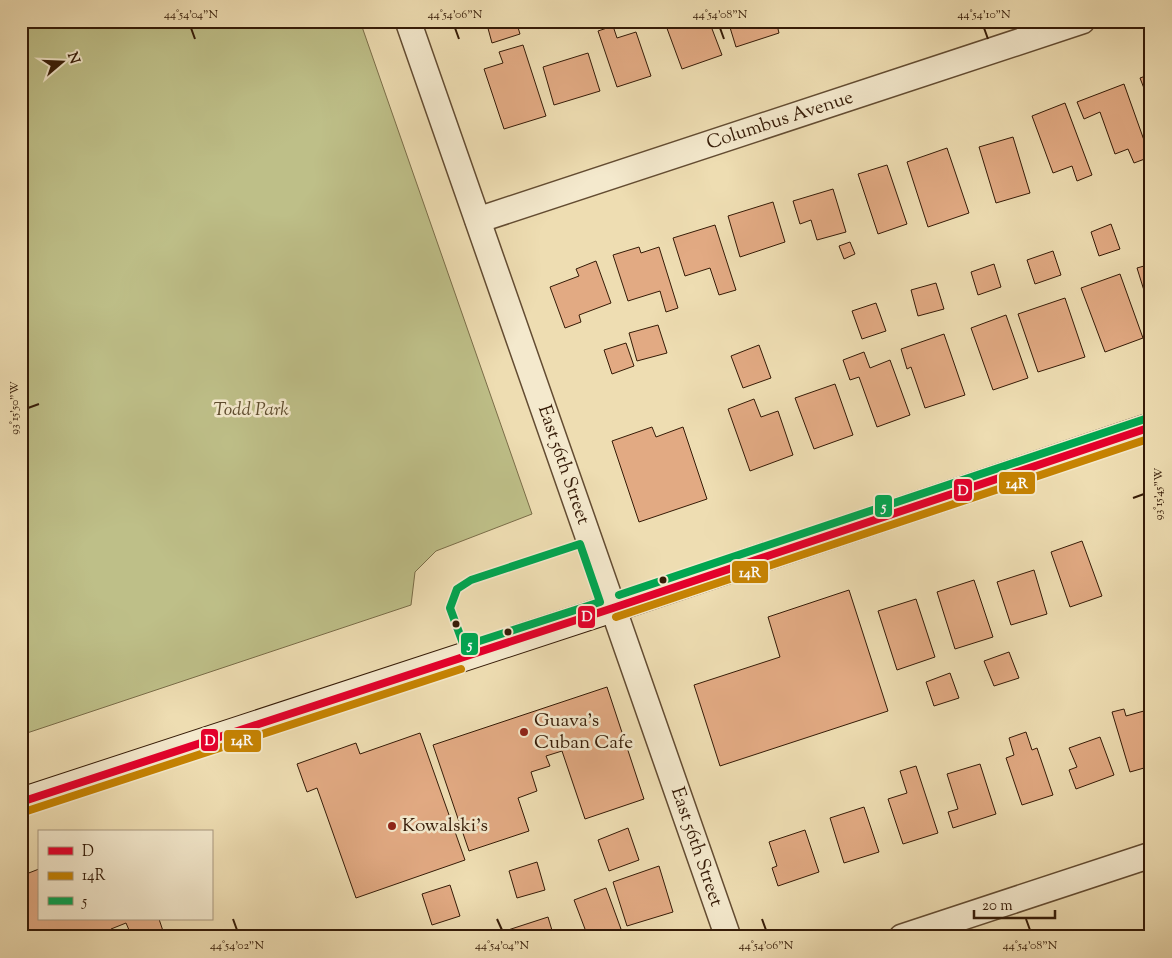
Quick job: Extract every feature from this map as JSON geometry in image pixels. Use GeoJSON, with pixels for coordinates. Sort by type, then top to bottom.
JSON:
{"type":"FeatureCollection","features":[{"type":"Feature","properties":{"kind":"street","name":"East 56th Street"},"geometry":{"type":"LineString","coordinates":[[408,21],[728,937]]}},
{"type":"Feature","properties":{"kind":"street","name":"Columbus Avenue"},"geometry":{"type":"LineString","coordinates":[[478,220],[1082,21]]}},
{"type":"Feature","properties":{"kind":"street"},"geometry":{"type":"LineString","coordinates":[[21,802],[613,608],[1151,427]]}},
{"type":"Feature","properties":{"kind":"street"},"geometry":{"type":"LineString","coordinates":[[902,937],[1151,855]]}},
{"type":"Feature","properties":{"kind":"green space","name":"Todd Park"},"geometry":{"type":"Polygon","coordinates":[[[21,21],[360,21],[532,514],[436,551],[415,572],[411,605],[21,735],[21,21]]]}},
{"type":"Feature","properties":{"kind":"building"},"geometry":{"type":"Polygon","coordinates":[[[486,21],[516,21],[520,34],[492,43],[486,21]]]}},
{"type":"Feature","properties":{"kind":"building"},"geometry":{"type":"Polygon","coordinates":[[[553,21],[568,21],[554,26],[553,21]]]}},
{"type":"Feature","properties":{"kind":"building"},"geometry":{"type":"Polygon","coordinates":[[[670,21],[709,21],[722,55],[682,69],[665,23],[670,21]]]}},
{"type":"Feature","properties":{"kind":"building"},"geometry":{"type":"Polygon","coordinates":[[[728,21],[776,21],[779,33],[736,47],[728,21]]]}},
{"type":"Feature","properties":{"kind":"building"},"geometry":{"type":"Polygon","coordinates":[[[793,21],[818,21],[795,28],[793,21]]]}},
{"type":"Feature","properties":{"kind":"building"},"geometry":{"type":"Polygon","coordinates":[[[613,26],[617,38],[636,32],[651,76],[617,87],[598,31],[613,26]]]}},
{"type":"Feature","properties":{"kind":"building"},"geometry":{"type":"Polygon","coordinates":[[[523,45],[546,116],[504,129],[484,69],[503,63],[499,52],[523,45]]]}},
{"type":"Feature","properties":{"kind":"building"},"geometry":{"type":"Polygon","coordinates":[[[588,53],[600,91],[554,105],[543,67],[588,53]]]}},
{"type":"Feature","properties":{"kind":"building"},"geometry":{"type":"Polygon","coordinates":[[[1151,74],[1151,95],[1147,96],[1140,78],[1151,74]]]}},
{"type":"Feature","properties":{"kind":"building"},"geometry":{"type":"Polygon","coordinates":[[[1124,84],[1150,157],[1134,163],[1128,149],[1115,154],[1100,112],[1084,119],[1077,102],[1124,84]]]}},
{"type":"Feature","properties":{"kind":"building"},"geometry":{"type":"Polygon","coordinates":[[[1065,103],[1092,175],[1077,181],[1072,166],[1053,173],[1032,116],[1065,103]]]}},
{"type":"Feature","properties":{"kind":"building"},"geometry":{"type":"Polygon","coordinates":[[[1013,137],[1030,193],[996,203],[979,147],[1013,137]]]}},
{"type":"Feature","properties":{"kind":"building"},"geometry":{"type":"Polygon","coordinates":[[[947,148],[969,213],[928,227],[907,162],[947,148]]]}},
{"type":"Feature","properties":{"kind":"building"},"geometry":{"type":"Polygon","coordinates":[[[887,165],[907,224],[878,234],[858,174],[887,165]]]}},
{"type":"Feature","properties":{"kind":"building"},"geometry":{"type":"Polygon","coordinates":[[[833,189],[846,232],[817,240],[811,220],[800,224],[793,201],[833,189]]]}},
{"type":"Feature","properties":{"kind":"building"},"geometry":{"type":"Polygon","coordinates":[[[773,202],[785,242],[740,257],[728,216],[773,202]]]}},
{"type":"Feature","properties":{"kind":"building"},"geometry":{"type":"Polygon","coordinates":[[[1151,213],[1151,229],[1145,215],[1151,213]]]}},
{"type":"Feature","properties":{"kind":"building"},"geometry":{"type":"Polygon","coordinates":[[[1111,224],[1120,249],[1099,256],[1091,232],[1111,224]]]}},
{"type":"Feature","properties":{"kind":"building"},"geometry":{"type":"Polygon","coordinates":[[[715,225],[736,290],[719,295],[710,268],[685,276],[673,238],[715,225]]]}},
{"type":"Feature","properties":{"kind":"building"},"geometry":{"type":"Polygon","coordinates":[[[850,242],[855,254],[844,259],[839,246],[850,242]]]}},
{"type":"Feature","properties":{"kind":"building"},"geometry":{"type":"Polygon","coordinates":[[[639,247],[641,253],[659,247],[678,308],[666,312],[660,291],[628,301],[613,255],[639,247]]]}},
{"type":"Feature","properties":{"kind":"building"},"geometry":{"type":"Polygon","coordinates":[[[1053,251],[1061,275],[1035,284],[1027,260],[1053,251]]]}},
{"type":"Feature","properties":{"kind":"building"},"geometry":{"type":"Polygon","coordinates":[[[596,261],[611,303],[579,315],[581,322],[565,328],[550,287],[579,276],[576,269],[596,261]]]}},
{"type":"Feature","properties":{"kind":"building"},"geometry":{"type":"Polygon","coordinates":[[[994,264],[1001,287],[978,295],[971,272],[994,264]]]}},
{"type":"Feature","properties":{"kind":"building"},"geometry":{"type":"Polygon","coordinates":[[[1151,264],[1151,313],[1137,268],[1151,264]]]}},
{"type":"Feature","properties":{"kind":"building"},"geometry":{"type":"Polygon","coordinates":[[[1120,274],[1143,338],[1105,352],[1081,288],[1120,274]]]}},
{"type":"Feature","properties":{"kind":"building"},"geometry":{"type":"Polygon","coordinates":[[[936,283],[944,309],[918,316],[911,290],[936,283]]]}},
{"type":"Feature","properties":{"kind":"building"},"geometry":{"type":"Polygon","coordinates":[[[1065,298],[1085,357],[1038,372],[1018,314],[1065,298]]]}},
{"type":"Feature","properties":{"kind":"building"},"geometry":{"type":"Polygon","coordinates":[[[876,303],[886,331],[862,339],[852,311],[876,303]]]}},
{"type":"Feature","properties":{"kind":"building"},"geometry":{"type":"Polygon","coordinates":[[[1006,315],[1028,378],[993,390],[971,328],[1006,315]]]}},
{"type":"Feature","properties":{"kind":"building"},"geometry":{"type":"Polygon","coordinates":[[[658,325],[667,353],[637,361],[629,333],[658,325]]]}},
{"type":"Feature","properties":{"kind":"building"},"geometry":{"type":"Polygon","coordinates":[[[944,334],[965,395],[925,408],[911,367],[907,369],[901,349],[944,334]]]}},
{"type":"Feature","properties":{"kind":"building"},"geometry":{"type":"Polygon","coordinates":[[[626,343],[634,366],[612,374],[604,350],[626,343]]]}},
{"type":"Feature","properties":{"kind":"building"},"geometry":{"type":"Polygon","coordinates":[[[759,345],[771,378],[743,388],[731,356],[759,345]]]}},
{"type":"Feature","properties":{"kind":"building"},"geometry":{"type":"Polygon","coordinates":[[[864,352],[870,368],[890,360],[910,415],[877,427],[859,377],[850,380],[843,360],[864,352]]]}},
{"type":"Feature","properties":{"kind":"building"},"geometry":{"type":"Polygon","coordinates":[[[835,384],[853,435],[814,449],[795,398],[835,384]]]}},
{"type":"Feature","properties":{"kind":"building"},"geometry":{"type":"Polygon","coordinates":[[[754,399],[761,417],[778,411],[793,455],[750,471],[728,409],[754,399]]]}},
{"type":"Feature","properties":{"kind":"building"},"geometry":{"type":"Polygon","coordinates":[[[652,427],[656,437],[683,427],[707,499],[639,522],[612,441],[652,427]]]}},
{"type":"Feature","properties":{"kind":"building"},"geometry":{"type":"Polygon","coordinates":[[[1082,541],[1102,596],[1070,607],[1051,552],[1082,541]]]}},
{"type":"Feature","properties":{"kind":"building"},"geometry":{"type":"Polygon","coordinates":[[[1034,570],[1047,614],[1011,625],[997,582],[1034,570]]]}},
{"type":"Feature","properties":{"kind":"building"},"geometry":{"type":"Polygon","coordinates":[[[974,580],[993,637],[955,649],[937,592],[974,580]]]}},
{"type":"Feature","properties":{"kind":"building"},"geometry":{"type":"Polygon","coordinates":[[[849,590],[888,711],[720,766],[694,685],[780,657],[768,617],[849,590]]]}},
{"type":"Feature","properties":{"kind":"building"},"geometry":{"type":"Polygon","coordinates":[[[916,599],[935,657],[897,670],[878,611],[916,599]]]}},
{"type":"Feature","properties":{"kind":"building"},"geometry":{"type":"Polygon","coordinates":[[[1009,652],[1019,678],[994,686],[984,661],[1009,652]]]}},
{"type":"Feature","properties":{"kind":"building"},"geometry":{"type":"Polygon","coordinates":[[[950,673],[959,698],[934,706],[926,682],[950,673]]]}},
{"type":"Feature","properties":{"kind":"building"},"geometry":{"type":"Polygon","coordinates":[[[607,687],[644,799],[585,819],[562,751],[546,756],[550,766],[531,772],[537,791],[518,798],[529,831],[469,851],[433,745],[607,687]]]}},
{"type":"Feature","properties":{"kind":"building"},"geometry":{"type":"Polygon","coordinates":[[[1124,709],[1126,716],[1151,709],[1151,766],[1130,772],[1112,712],[1124,709]]]}},
{"type":"Feature","properties":{"kind":"building"},"geometry":{"type":"Polygon","coordinates":[[[1026,732],[1032,750],[1037,748],[1053,795],[1022,805],[1006,758],[1014,755],[1009,738],[1026,732]]]}},
{"type":"Feature","properties":{"kind":"building","name":"Kowalski's"},"geometry":{"type":"Polygon","coordinates":[[[420,733],[465,860],[356,898],[317,788],[307,792],[297,764],[356,743],[360,754],[420,733]]]}},
{"type":"Feature","properties":{"kind":"building"},"geometry":{"type":"Polygon","coordinates":[[[1100,737],[1114,775],[1076,789],[1069,770],[1077,767],[1069,748],[1100,737]]]}},
{"type":"Feature","properties":{"kind":"building"},"geometry":{"type":"Polygon","coordinates":[[[980,764],[996,814],[953,828],[948,812],[958,809],[947,774],[980,764]]]}},
{"type":"Feature","properties":{"kind":"building"},"geometry":{"type":"Polygon","coordinates":[[[916,766],[938,833],[903,844],[888,799],[907,793],[900,771],[916,766]]]}},
{"type":"Feature","properties":{"kind":"building"},"geometry":{"type":"Polygon","coordinates":[[[864,807],[879,852],[844,863],[830,818],[864,807]]]}},
{"type":"Feature","properties":{"kind":"building"},"geometry":{"type":"Polygon","coordinates":[[[628,828],[639,860],[609,871],[598,840],[628,828]]]}},
{"type":"Feature","properties":{"kind":"building"},"geometry":{"type":"Polygon","coordinates":[[[805,830],[819,872],[778,886],[772,868],[777,866],[769,842],[805,830]]]}},
{"type":"Feature","properties":{"kind":"building"},"geometry":{"type":"Polygon","coordinates":[[[537,862],[545,890],[517,898],[509,871],[537,862]]]}},
{"type":"Feature","properties":{"kind":"building"},"geometry":{"type":"Polygon","coordinates":[[[659,866],[673,912],[627,926],[613,882],[659,866]]]}},
{"type":"Feature","properties":{"kind":"building"},"geometry":{"type":"Polygon","coordinates":[[[38,869],[38,920],[159,920],[164,934],[153,937],[132,937],[126,923],[111,929],[114,937],[21,937],[21,876],[38,869]]]}},
{"type":"Feature","properties":{"kind":"building"},"geometry":{"type":"Polygon","coordinates":[[[450,885],[460,916],[432,925],[422,894],[450,885]]]}},
{"type":"Feature","properties":{"kind":"building"},"geometry":{"type":"Polygon","coordinates":[[[606,888],[621,929],[599,937],[588,937],[574,900],[606,888]]]}},
{"type":"Feature","properties":{"kind":"building"},"geometry":{"type":"Polygon","coordinates":[[[548,917],[554,937],[511,937],[508,930],[548,917]]]}},
{"type":"Feature","properties":{"kind":"building"},"geometry":{"type":"Polygon","coordinates":[[[492,931],[494,937],[476,937],[492,931]]]}},
{"type":"Feature","properties":{"kind":"transit line","name":"5"},"geometry":{"type":"LineString","coordinates":[[619,595],[1148,418]]}},
{"type":"Feature","properties":{"kind":"transit line","name":"D"},"geometry":{"type":"LineString","coordinates":[[21,802],[613,608],[1151,427]]}},
{"type":"Feature","properties":{"kind":"transit line","name":"14R"},"geometry":{"type":"LineString","coordinates":[[616,617],[1151,438]]}},
{"type":"Feature","properties":{"kind":"transit line","name":"5"},"geometry":{"type":"LineString","coordinates":[[580,544],[600,602],[464,646],[450,608],[457,589],[471,580],[580,544]]}},
{"type":"Feature","properties":{"kind":"transit line","name":"14R"},"geometry":{"type":"LineString","coordinates":[[24,812],[461,669]]}},
{"type":"Feature","properties":{"kind":"place","name":"Guava's Cuban Cafe"},"geometry":{"type":"Point","coordinates":[524,732]}},
{"type":"Feature","properties":{"kind":"place","name":"Kowalski's"},"geometry":{"type":"Point","coordinates":[392,826]}}]}
